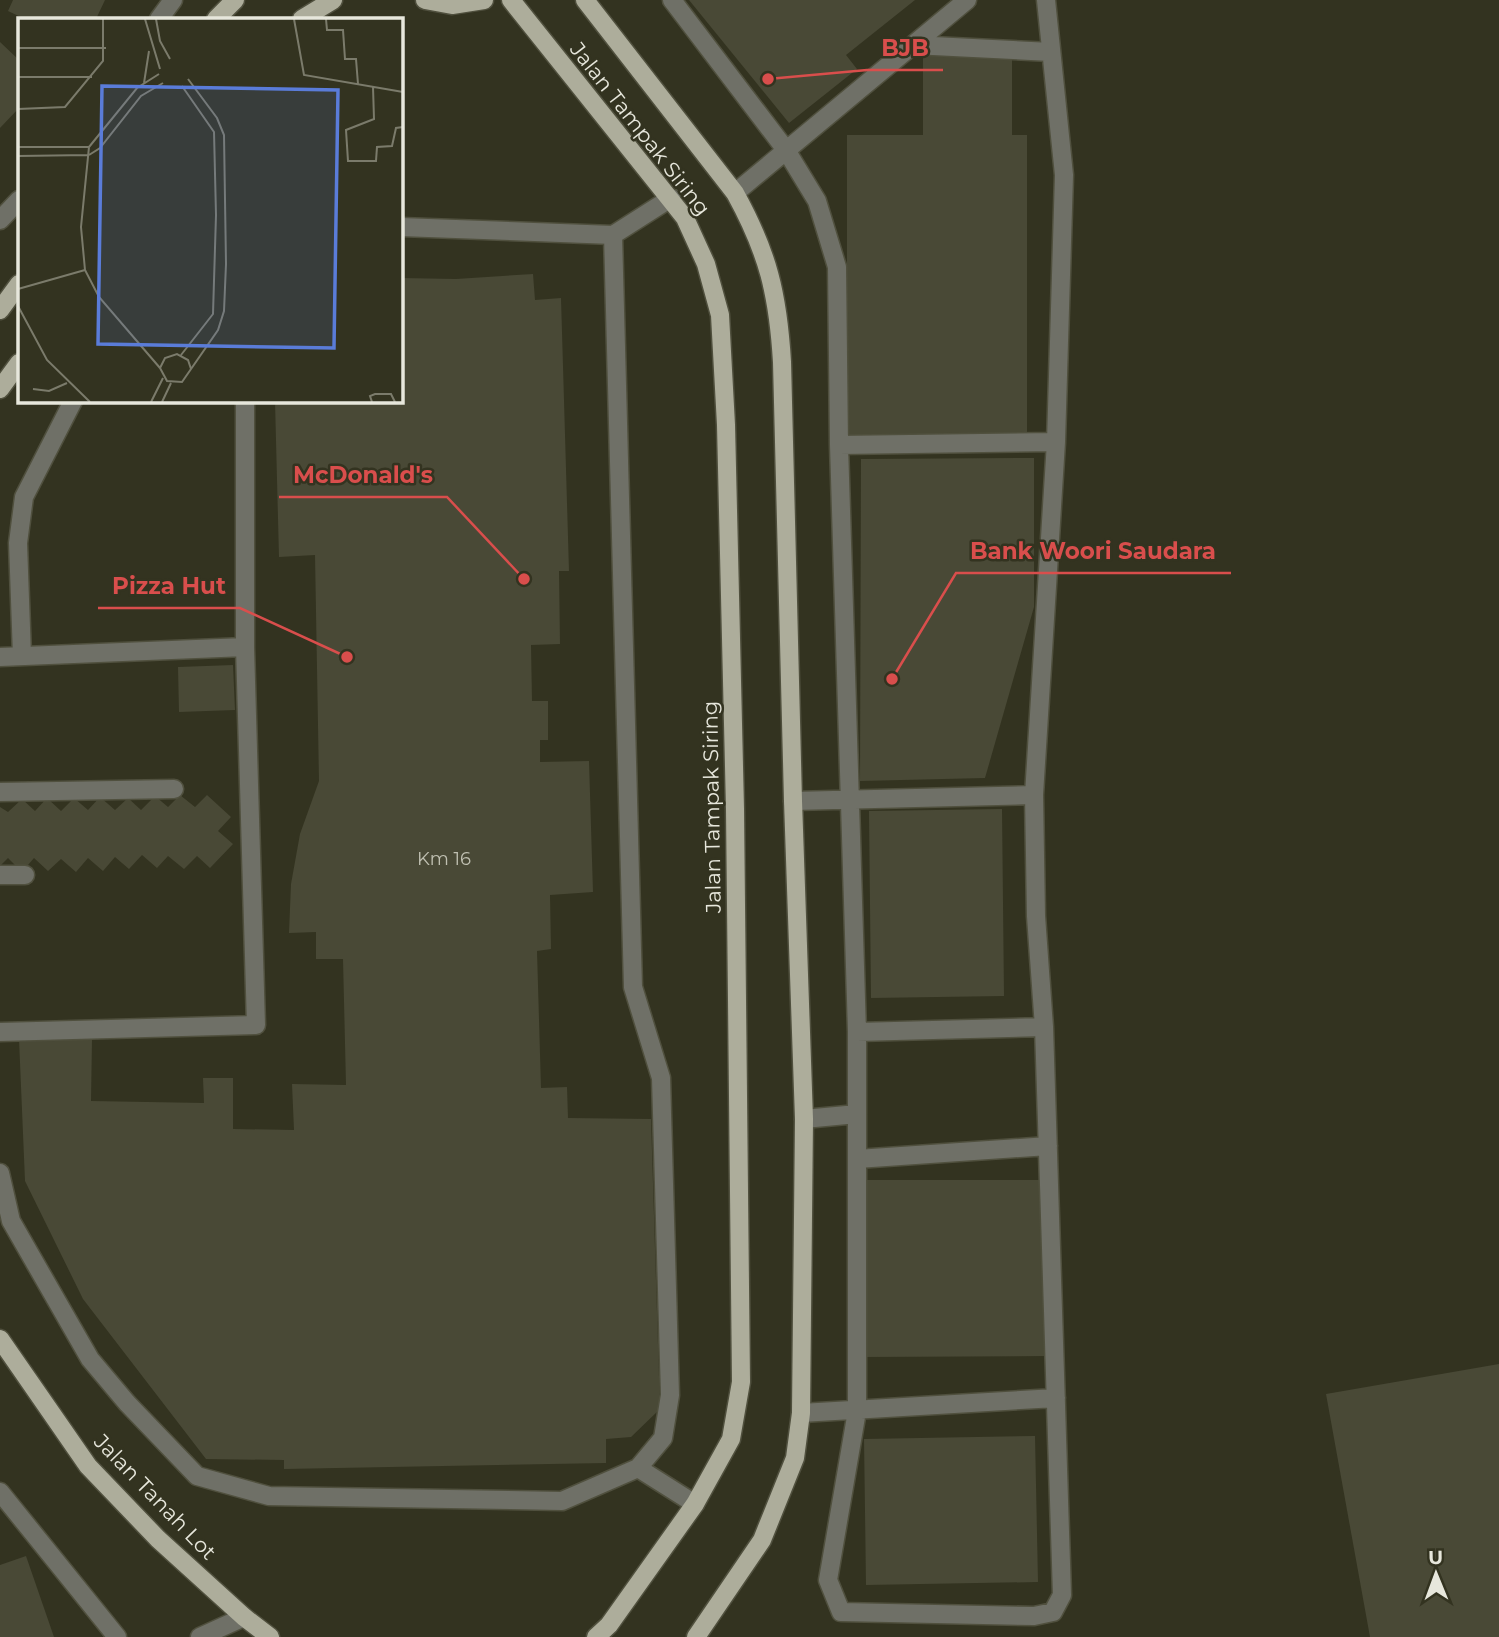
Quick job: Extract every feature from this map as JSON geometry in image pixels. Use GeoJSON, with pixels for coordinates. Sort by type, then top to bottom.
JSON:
{"type":"FeatureCollection","features":[{"type":"Feature","properties":{"kind":"main road"},"geometry":{"type":"LineString","coordinates":[[217,18],[235,0]]}},
{"type":"Feature","properties":{"kind":"main road"},"geometry":{"type":"LineString","coordinates":[[304,18],[333,0]]}},
{"type":"Feature","properties":{"kind":"main road"},"geometry":{"type":"LineString","coordinates":[[425,0],[452,5],[484,0]]}},
{"type":"Feature","properties":{"kind":"main road","name":"Jalan Tampak Siring"},"geometry":{"type":"LineString","coordinates":[[510,0],[685,218],[706,264],[720,315],[726,425],[735,795],[741,1382],[731,1439],[695,1504],[609,1625],[596,1637]]}},
{"type":"Feature","properties":{"kind":"main road","name":"Jalan Tampak Siring"},"geometry":{"type":"LineString","coordinates":[[585,0],[735,193],[763,251],[777,301],[780,330],[804,1119],[801,1413],[795,1458],[762,1540],[696,1637]]}},
{"type":"Feature","properties":{"kind":"main road"},"geometry":{"type":"LineString","coordinates":[[0,310],[18,285]]}},
{"type":"Feature","properties":{"kind":"main road"},"geometry":{"type":"LineString","coordinates":[[0,389],[18,364]]}},
{"type":"Feature","properties":{"kind":"main road","name":"Jalan Tanah Lot"},"geometry":{"type":"LineString","coordinates":[[0,1339],[88,1466],[158,1539],[270,1637]]}},
{"type":"Feature","properties":{"kind":"lane"},"geometry":{"type":"LineString","coordinates":[[160,18],[173,0]]}},
{"type":"Feature","properties":{"kind":"lane"},"geometry":{"type":"LineString","coordinates":[[672,0],[786,150],[817,201],[837,267],[839,445],[857,1032],[857,1410],[828,1580],[841,1612],[1034,1616],[1053,1612],[1062,1595],[1044,1027],[1036,916],[1034,795],[1056,442],[1064,175],[1046,0]]}},
{"type":"Feature","properties":{"kind":"lane"},"geometry":{"type":"LineString","coordinates":[[735,193],[967,0]]}},
{"type":"Feature","properties":{"kind":"lane"},"geometry":{"type":"LineString","coordinates":[[913,45],[1051,52]]}},
{"type":"Feature","properties":{"kind":"lane"},"geometry":{"type":"LineString","coordinates":[[402,227],[614,235],[671,198]]}},
{"type":"Feature","properties":{"kind":"lane"},"geometry":{"type":"LineString","coordinates":[[0,220],[18,201]]}},
{"type":"Feature","properties":{"kind":"lane"},"geometry":{"type":"LineString","coordinates":[[0,1173],[11,1221],[90,1359],[127,1403],[197,1476],[269,1496],[562,1501],[638,1468],[663,1438],[670,1395],[661,1078],[633,987],[614,235]]}},
{"type":"Feature","properties":{"kind":"lane"},"geometry":{"type":"LineString","coordinates":[[22,656],[18,542],[24,496],[72,402]]}},
{"type":"Feature","properties":{"kind":"lane"},"geometry":{"type":"LineString","coordinates":[[0,1032],[256,1025],[245,647],[245,402]]}},
{"type":"Feature","properties":{"kind":"lane"},"geometry":{"type":"LineString","coordinates":[[839,445],[1056,442]]}},
{"type":"Feature","properties":{"kind":"lane"},"geometry":{"type":"LineString","coordinates":[[0,657],[245,647]]}},
{"type":"Feature","properties":{"kind":"lane"},"geometry":{"type":"LineString","coordinates":[[0,792],[174,789]]}},
{"type":"Feature","properties":{"kind":"lane"},"geometry":{"type":"LineString","coordinates":[[793,801],[1034,795]]}},
{"type":"Feature","properties":{"kind":"lane"},"geometry":{"type":"LineString","coordinates":[[0,875],[25,875]]}},
{"type":"Feature","properties":{"kind":"lane"},"geometry":{"type":"LineString","coordinates":[[857,1032],[1044,1027]]}},
{"type":"Feature","properties":{"kind":"lane"},"geometry":{"type":"LineString","coordinates":[[804,1119],[857,1114]]}},
{"type":"Feature","properties":{"kind":"lane"},"geometry":{"type":"LineString","coordinates":[[857,1159],[1048,1146]]}},
{"type":"Feature","properties":{"kind":"lane"},"geometry":{"type":"LineString","coordinates":[[801,1413],[1055,1398]]}},
{"type":"Feature","properties":{"kind":"lane"},"geometry":{"type":"LineString","coordinates":[[638,1468],[695,1504]]}},
{"type":"Feature","properties":{"kind":"lane"},"geometry":{"type":"LineString","coordinates":[[0,1492],[117,1637]]}},
{"type":"Feature","properties":{"kind":"lane"},"geometry":{"type":"LineString","coordinates":[[200,1637],[244,1617]]}},
{"type":"Feature","properties":{"kind":"building"},"geometry":{"type":"Polygon","coordinates":[[[13,0],[105,0],[96,18],[23,18],[8,11],[13,0]]]}},
{"type":"Feature","properties":{"kind":"building"},"geometry":{"type":"Polygon","coordinates":[[[689,0],[915,0],[846,55],[857,69],[789,123],[689,0]]]}},
{"type":"Feature","properties":{"kind":"building"},"geometry":{"type":"Polygon","coordinates":[[[0,42],[18,59],[18,109],[0,128],[0,42]]]}},
{"type":"Feature","properties":{"kind":"building"},"geometry":{"type":"Polygon","coordinates":[[[923,54],[1012,54],[1012,135],[1027,135],[1027,436],[847,436],[847,135],[923,135],[923,54]]]}},
{"type":"Feature","properties":{"kind":"building"},"geometry":{"type":"Polygon","coordinates":[[[533,274],[535,300],[561,298],[569,571],[559,571],[560,644],[531,645],[532,701],[548,701],[548,740],[540,740],[540,762],[589,761],[593,892],[550,895],[551,949],[537,951],[541,1088],[567,1087],[568,1118],[651,1119],[660,1409],[631,1437],[606,1439],[606,1463],[284,1469],[284,1460],[206,1459],[83,1299],[25,1181],[19,1039],[92,1039],[91,1101],[204,1103],[203,1078],[233,1078],[233,1129],[294,1130],[292,1084],[346,1085],[343,959],[316,959],[316,932],[289,933],[291,884],[300,834],[319,781],[315,555],[279,557],[275,402],[402,402],[402,278],[456,279],[533,274]]]}},
{"type":"Feature","properties":{"kind":"building"},"geometry":{"type":"Polygon","coordinates":[[[1034,458],[1034,607],[985,778],[860,781],[861,459],[1034,458]]]}},
{"type":"Feature","properties":{"kind":"building"},"geometry":{"type":"Polygon","coordinates":[[[233,665],[235,710],[179,712],[178,667],[233,665]]]}},
{"type":"Feature","properties":{"kind":"building"},"geometry":{"type":"Polygon","coordinates":[[[180,795],[195,807],[207,795],[231,817],[218,831],[233,844],[210,868],[197,856],[184,869],[168,856],[157,868],[142,855],[129,869],[115,857],[103,871],[88,858],[76,872],[61,859],[48,871],[34,858],[22,872],[8,858],[0,866],[0,807],[8,812],[22,799],[35,811],[47,798],[61,811],[74,798],[88,810],[100,797],[115,810],[128,798],[141,810],[155,796],[168,807],[180,795]]]}},
{"type":"Feature","properties":{"kind":"building"},"geometry":{"type":"Polygon","coordinates":[[[1002,809],[1004,996],[871,998],[869,811],[1002,809]]]}},
{"type":"Feature","properties":{"kind":"building"},"geometry":{"type":"Polygon","coordinates":[[[860,1180],[1047,1180],[1047,1356],[861,1357],[860,1180]]]}},
{"type":"Feature","properties":{"kind":"building"},"geometry":{"type":"Polygon","coordinates":[[[1499,1364],[1499,1637],[1370,1637],[1326,1394],[1499,1364]]]}},
{"type":"Feature","properties":{"kind":"building"},"geometry":{"type":"Polygon","coordinates":[[[1035,1436],[1038,1582],[866,1585],[864,1439],[1035,1436]]]}},
{"type":"Feature","properties":{"kind":"building"},"geometry":{"type":"Polygon","coordinates":[[[26,1556],[54,1637],[0,1637],[0,1565],[26,1556]]]}},
{"type":"Feature","properties":{"kind":"place","name":"BJB"},"geometry":{"type":"Point","coordinates":[768,79]}},
{"type":"Feature","properties":{"kind":"place","name":"McDonald's"},"geometry":{"type":"Point","coordinates":[524,579]}},
{"type":"Feature","properties":{"kind":"place","name":"Pizza Hut"},"geometry":{"type":"Point","coordinates":[347,657]}},
{"type":"Feature","properties":{"kind":"place","name":"Bank Woori Saudara"},"geometry":{"type":"Point","coordinates":[892,679]}}]}
